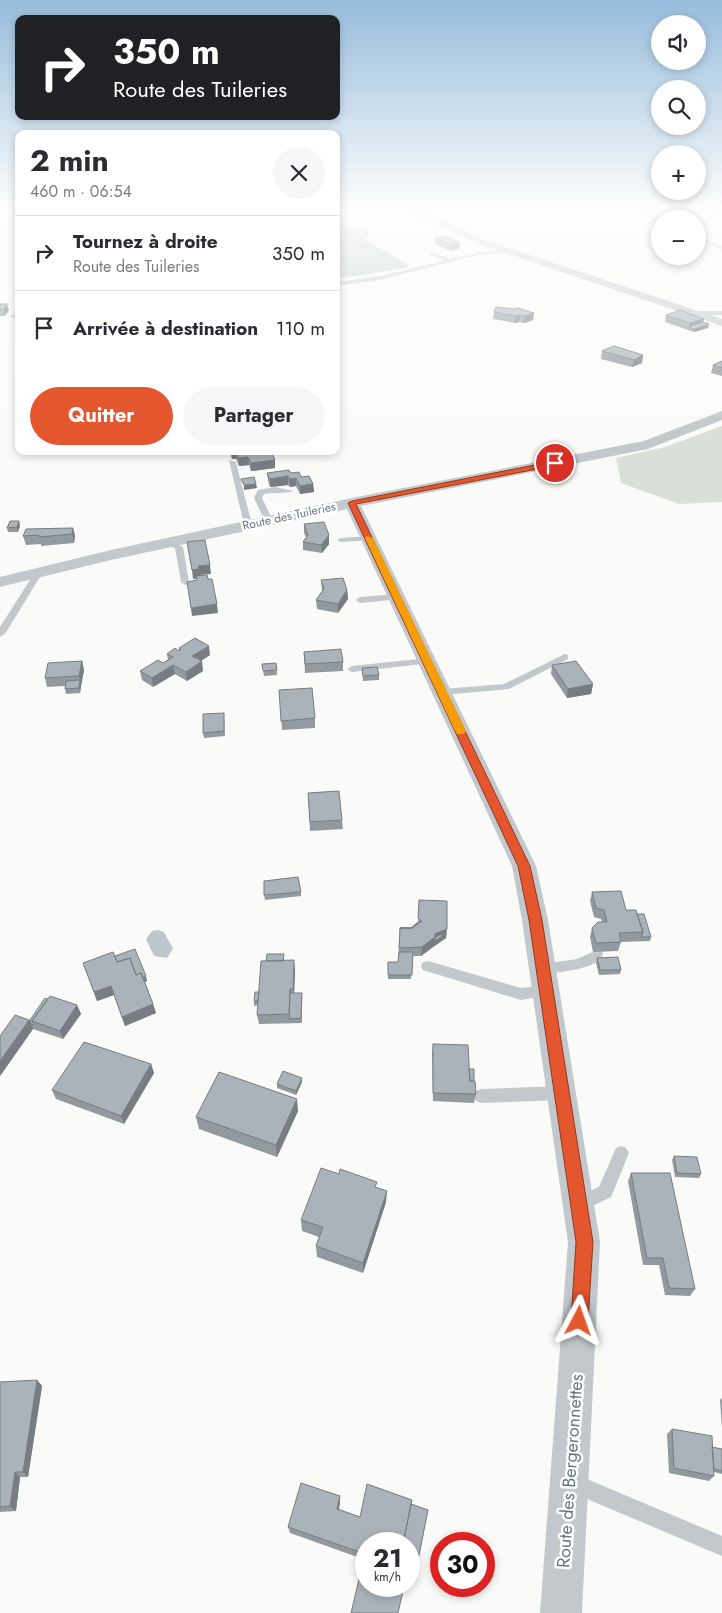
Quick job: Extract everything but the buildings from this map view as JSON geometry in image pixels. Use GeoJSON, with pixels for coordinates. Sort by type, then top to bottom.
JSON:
{"type":"FeatureCollection","features":[{"type":"Feature","properties":{"kind":"street"},"geometry":{"type":"LineString","coordinates":[[602,283],[693,315],[722,323]]}},
{"type":"Feature","properties":{"kind":"street","name":"Route des Tuileries"},"geometry":{"type":"LineString","coordinates":[[0,582],[352,503],[648,445],[722,415]]}},
{"type":"Feature","properties":{"kind":"street","name":"Route des Bergeronnettes"},"geometry":{"type":"LineString","coordinates":[[352,503],[524,866],[536,920],[584,1242],[561,1613]]}},
{"type":"Feature","properties":{"kind":"lane"},"geometry":{"type":"LineString","coordinates":[[693,315],[722,306]]}},
{"type":"Feature","properties":{"kind":"lane"},"geometry":{"type":"LineString","coordinates":[[693,315],[722,313]]}},
{"type":"Feature","properties":{"kind":"lane"},"geometry":{"type":"LineString","coordinates":[[232,462],[248,525]]}},
{"type":"Feature","properties":{"kind":"lane"},"geometry":{"type":"LineString","coordinates":[[269,521],[258,498],[261,492],[276,489],[289,491]]}},
{"type":"Feature","properties":{"kind":"lane"},"geometry":{"type":"LineString","coordinates":[[341,540],[369,538]]}},
{"type":"Feature","properties":{"kind":"lane"},"geometry":{"type":"LineString","coordinates":[[167,543],[179,547],[185,582]]}},
{"type":"Feature","properties":{"kind":"lane"},"geometry":{"type":"LineString","coordinates":[[0,634],[39,572]]}},
{"type":"Feature","properties":{"kind":"lane"},"geometry":{"type":"LineString","coordinates":[[360,600],[398,597]]}},
{"type":"Feature","properties":{"kind":"lane"},"geometry":{"type":"LineString","coordinates":[[443,692],[506,687],[565,657]]}},
{"type":"Feature","properties":{"kind":"lane"},"geometry":{"type":"LineString","coordinates":[[352,669],[428,661]]}},
{"type":"Feature","properties":{"kind":"lane"},"geometry":{"type":"LineString","coordinates":[[428,966],[521,994],[544,979],[598,955]]}},
{"type":"Feature","properties":{"kind":"lane"},"geometry":{"type":"LineString","coordinates":[[481,1096],[562,1093]]}},
{"type":"Feature","properties":{"kind":"lane"},"geometry":{"type":"LineString","coordinates":[[579,1205],[605,1192],[621,1153]]}},
{"type":"Feature","properties":{"kind":"lane"},"geometry":{"type":"LineString","coordinates":[[569,1481],[722,1546]]}},
{"type":"Feature","properties":{"kind":"shaded area"},"geometry":{"type":"Polygon","coordinates":[[[722,426],[722,502],[679,504],[621,483],[616,458],[665,447],[722,426]]]}},
{"type":"Feature","properties":{"kind":"shaded area"},"geometry":{"type":"Polygon","coordinates":[[[152,931],[164,932],[173,949],[167,958],[154,956],[146,939],[152,931]]]}},
{"type":"Feature","properties":{"kind":"slow traffic"},"geometry":{"type":"LineString","coordinates":[[369,538],[461,731]]}},
{"type":"Feature","properties":{"kind":"route"},"geometry":{"type":"LineString","coordinates":[[555,463],[352,503],[524,866],[536,920],[584,1242],[579,1321]]}}]}
